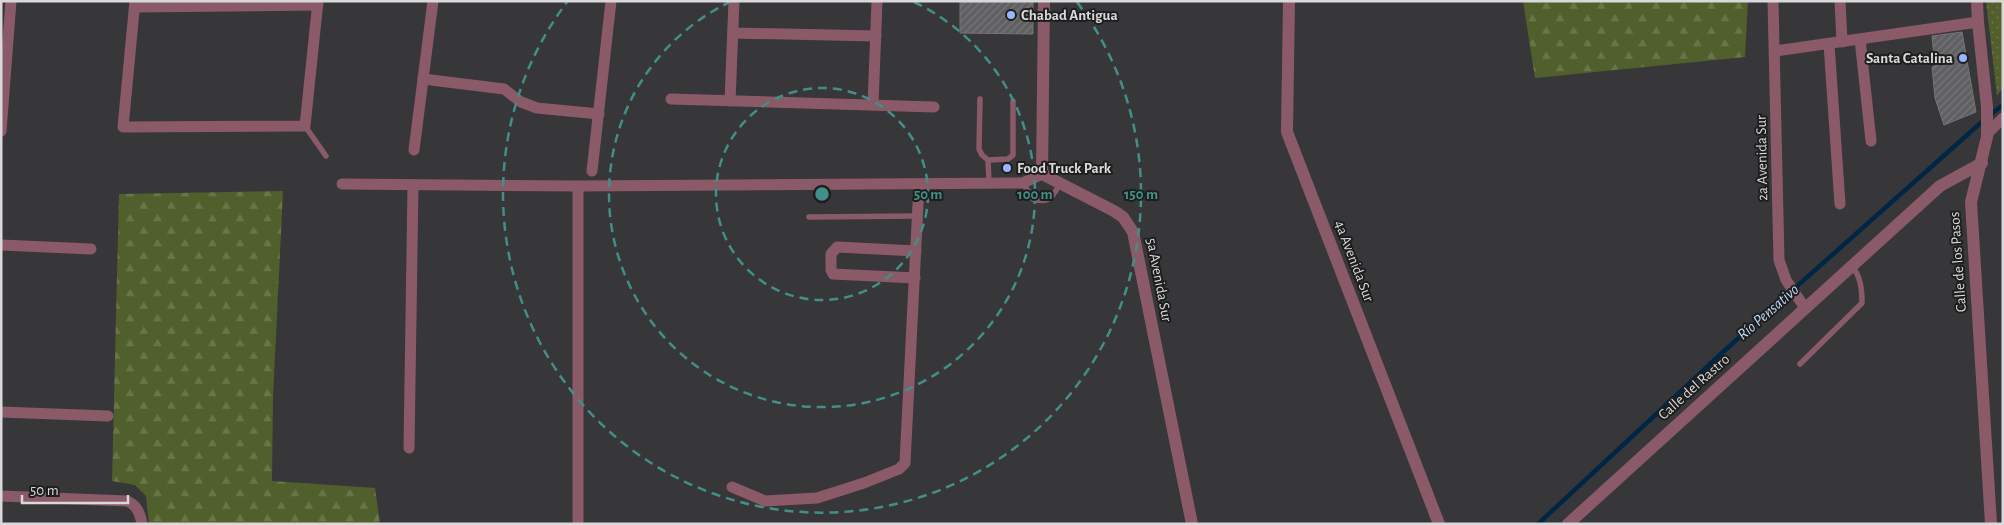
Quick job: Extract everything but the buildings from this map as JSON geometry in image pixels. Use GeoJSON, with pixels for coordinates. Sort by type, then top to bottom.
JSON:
{"type":"FeatureCollection","features":[{"type":"Feature","properties":{"kind":"street"},"geometry":{"type":"LineString","coordinates":[[1,131],[3,71],[11,1]]}},
{"type":"Feature","properties":{"kind":"street"},"geometry":{"type":"LineString","coordinates":[[414,150],[432,1]]}},
{"type":"Feature","properties":{"kind":"street"},"geometry":{"type":"LineString","coordinates":[[592,171],[611,1]]}},
{"type":"Feature","properties":{"kind":"street"},"geometry":{"type":"LineString","coordinates":[[730,101],[734,1]]}},
{"type":"Feature","properties":{"kind":"street"},"geometry":{"type":"LineString","coordinates":[[873,105],[877,1]]}},
{"type":"Feature","properties":{"kind":"street"},"geometry":{"type":"LineString","coordinates":[[342,184],[578,186],[1023,183],[1042,174],[1044,1]]}},
{"type":"Feature","properties":{"kind":"street","name":"4a Avenida Sur"},"geometry":{"type":"LineString","coordinates":[[1289,1],[1287,132],[1439,524]]}},
{"type":"Feature","properties":{"kind":"street","name":"2a Avenida Sur"},"geometry":{"type":"LineString","coordinates":[[1773,1],[1779,260],[1790,285],[1802,303]]}},
{"type":"Feature","properties":{"kind":"street"},"geometry":{"type":"LineString","coordinates":[[1840,1],[1842,42]]}},
{"type":"Feature","properties":{"kind":"street","name":"Calle de los Pasos"},"geometry":{"type":"LineString","coordinates":[[1977,1],[1982,20],[1987,132],[1982,163],[1971,202],[1991,524]]}},
{"type":"Feature","properties":{"kind":"street"},"geometry":{"type":"LineString","coordinates":[[318,3],[305,126],[123,127],[135,4],[318,3]]}},
{"type":"Feature","properties":{"kind":"street"},"geometry":{"type":"LineString","coordinates":[[1774,51],[1982,20]]}},
{"type":"Feature","properties":{"kind":"street"},"geometry":{"type":"LineString","coordinates":[[733,33],[876,36]]}},
{"type":"Feature","properties":{"kind":"street"},"geometry":{"type":"LineString","coordinates":[[1860,39],[1871,141]]}},
{"type":"Feature","properties":{"kind":"street"},"geometry":{"type":"LineString","coordinates":[[1830,44],[1840,204]]}},
{"type":"Feature","properties":{"kind":"street"},"geometry":{"type":"LineString","coordinates":[[423,79],[504,89],[521,102],[537,108],[599,114]]}},
{"type":"Feature","properties":{"kind":"street"},"geometry":{"type":"LineString","coordinates":[[671,99],[934,108]]}},
{"type":"Feature","properties":{"kind":"street"},"geometry":{"type":"LineString","coordinates":[[1987,132],[2003,118]]}},
{"type":"Feature","properties":{"kind":"street","name":"Calle del Rastro"},"geometry":{"type":"LineString","coordinates":[[1572,522],[1802,303],[1852,266],[1940,186],[1982,163]]}},
{"type":"Feature","properties":{"kind":"street","name":"5a Avenida Sur"},"geometry":{"type":"LineString","coordinates":[[1042,174],[1123,218],[1133,232],[1192,524]]}},
{"type":"Feature","properties":{"kind":"street"},"geometry":{"type":"LineString","coordinates":[[732,487],[766,501],[817,498],[882,476],[899,469],[905,463],[919,184]]}},
{"type":"Feature","properties":{"kind":"street"},"geometry":{"type":"LineString","coordinates":[[409,448],[413,186]]}},
{"type":"Feature","properties":{"kind":"street"},"geometry":{"type":"LineString","coordinates":[[578,186],[578,524]]}},
{"type":"Feature","properties":{"kind":"street"},"geometry":{"type":"LineString","coordinates":[[1,245],[91,249]]}},
{"type":"Feature","properties":{"kind":"street"},"geometry":{"type":"LineString","coordinates":[[915,278],[833,274],[831,270],[831,254],[837,247],[916,251]]}},
{"type":"Feature","properties":{"kind":"street"},"geometry":{"type":"LineString","coordinates":[[1,412],[108,416]]}},
{"type":"Feature","properties":{"kind":"street"},"geometry":{"type":"LineString","coordinates":[[1,496],[127,501],[134,504],[142,524]]}},
{"type":"Feature","properties":{"kind":"lane"},"geometry":{"type":"LineString","coordinates":[[980,99],[979,149],[988,160],[1008,159],[1013,155],[1013,101]]}},
{"type":"Feature","properties":{"kind":"lane"},"geometry":{"type":"LineString","coordinates":[[305,126],[326,156]]}},
{"type":"Feature","properties":{"kind":"lane"},"geometry":{"type":"LineString","coordinates":[[988,160],[989,182]]}},
{"type":"Feature","properties":{"kind":"lane"},"geometry":{"type":"LineString","coordinates":[[1023,183],[1033,199],[1043,202],[1052,198],[1060,184]]}},
{"type":"Feature","properties":{"kind":"lane"},"geometry":{"type":"LineString","coordinates":[[809,217],[918,216]]}},
{"type":"Feature","properties":{"kind":"lane"},"geometry":{"type":"LineString","coordinates":[[1800,364],[1862,303],[1862,288],[1856,271],[1852,266]]}},
{"type":"Feature","properties":{"kind":"green space"},"geometry":{"type":"Polygon","coordinates":[[[1523,1],[1748,1],[1745,57],[1535,78],[1523,1]]]}},
{"type":"Feature","properties":{"kind":"green space"},"geometry":{"type":"Polygon","coordinates":[[[1986,1],[2003,1],[2003,87],[1997,96],[1986,1]]]}},
{"type":"Feature","properties":{"kind":"green space"},"geometry":{"type":"Polygon","coordinates":[[[283,191],[273,397],[272,481],[375,488],[380,524],[149,524],[146,496],[135,485],[112,481],[119,194],[283,191]]]}},
{"type":"Feature","properties":{"kind":"waterway","name":"Río Pensativo"},"geometry":{"type":"LineString","coordinates":[[1990,115],[2003,105]]}},
{"type":"Feature","properties":{"kind":"waterway","name":"Río Pensativo"},"geometry":{"type":"LineString","coordinates":[[1538,524],[1723,352],[1984,120]]}},
{"type":"Feature","properties":{"kind":"place","name":"Chabad Antigua"},"geometry":{"type":"Point","coordinates":[1011,15]}},
{"type":"Feature","properties":{"kind":"place","name":"Santa Catalina"},"geometry":{"type":"Point","coordinates":[1963,58]}},
{"type":"Feature","properties":{"kind":"place","name":"Food Truck Park"},"geometry":{"type":"Point","coordinates":[1007,168]}}]}
